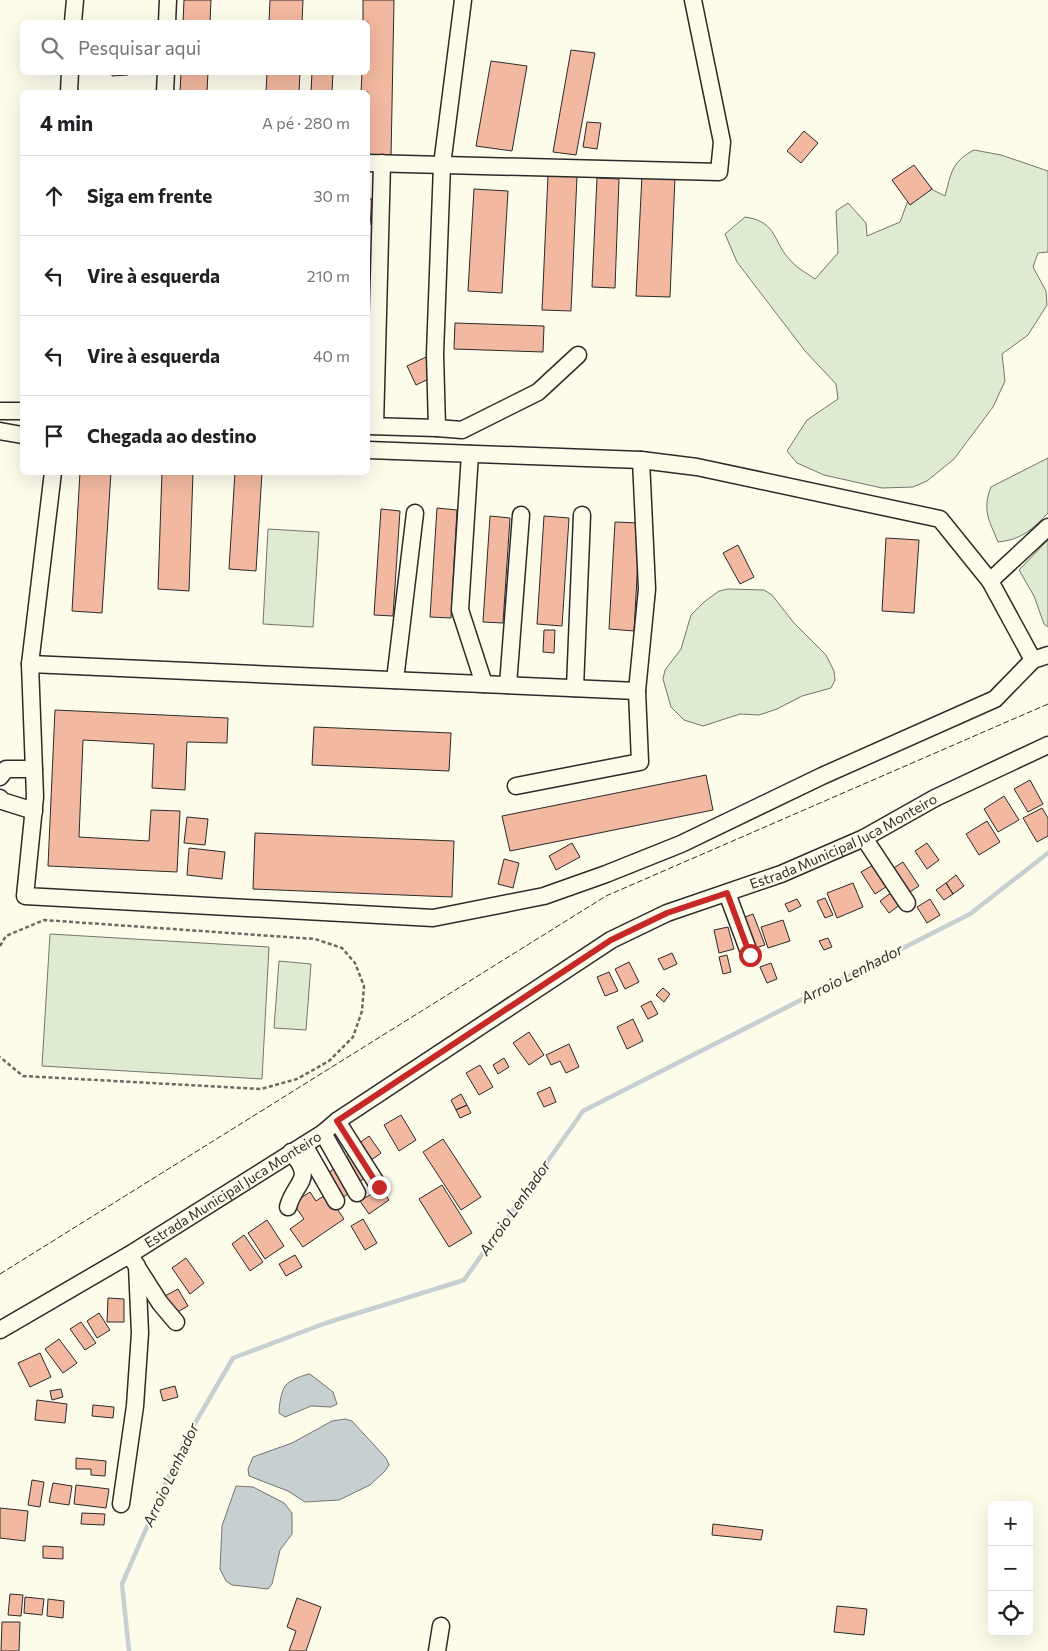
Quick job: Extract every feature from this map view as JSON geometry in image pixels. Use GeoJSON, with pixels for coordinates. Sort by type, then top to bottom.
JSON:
{"type":"FeatureCollection","features":[{"type":"Feature","properties":{"kind":"street"},"geometry":{"type":"LineString","coordinates":[[73,20],[75,0]]}},
{"type":"Feature","properties":{"kind":"street"},"geometry":{"type":"LineString","coordinates":[[167,20],[168,0]]}},
{"type":"Feature","properties":{"kind":"street"},"geometry":{"type":"LineString","coordinates":[[437,428],[435,354],[442,165],[463,0]]}},
{"type":"Feature","properties":{"kind":"street"},"geometry":{"type":"LineString","coordinates":[[578,355],[538,392],[462,430],[372,426],[375,163],[718,172],[722,142],[693,0]]}},
{"type":"Feature","properties":{"kind":"street"},"geometry":{"type":"LineString","coordinates":[[69,90],[70,75]]}},
{"type":"Feature","properties":{"kind":"street"},"geometry":{"type":"LineString","coordinates":[[165,90],[166,75]]}},
{"type":"Feature","properties":{"kind":"street"},"geometry":{"type":"LineString","coordinates":[[0,410],[20,412]]}},
{"type":"Feature","properties":{"kind":"street"},"geometry":{"type":"LineString","coordinates":[[0,431],[20,435]]}},
{"type":"Feature","properties":{"kind":"street"},"geometry":{"type":"LineString","coordinates":[[54,475],[30,664],[35,797],[25,896],[433,918],[544,896],[681,844],[822,776],[995,699],[1040,657],[990,581],[940,519],[697,467],[641,460],[370,450]]}},
{"type":"Feature","properties":{"kind":"street"},"geometry":{"type":"LineString","coordinates":[[470,454],[460,610],[484,684]]}},
{"type":"Feature","properties":{"kind":"street"},"geometry":{"type":"LineString","coordinates":[[516,786],[640,762],[637,691],[647,589],[641,460]]}},
{"type":"Feature","properties":{"kind":"street"},"geometry":{"type":"LineString","coordinates":[[395,680],[415,513]]}},
{"type":"Feature","properties":{"kind":"street"},"geometry":{"type":"LineString","coordinates":[[575,688],[582,515]]}},
{"type":"Feature","properties":{"kind":"street"},"geometry":{"type":"LineString","coordinates":[[508,685],[521,516]]}},
{"type":"Feature","properties":{"kind":"street"},"geometry":{"type":"LineString","coordinates":[[990,581],[1048,527]]}},
{"type":"Feature","properties":{"kind":"street"},"geometry":{"type":"LineString","coordinates":[[30,664],[637,691]]}},
{"type":"Feature","properties":{"kind":"street","name":"Estrada Municipal Juca Monteiro"},"geometry":{"type":"LineString","coordinates":[[0,1330],[133,1260],[323,1133],[337,1121],[611,940],[667,913],[780,874],[864,838],[935,798],[1048,745]]}},
{"type":"Feature","properties":{"kind":"street"},"geometry":{"type":"LineString","coordinates":[[0,777],[6,769],[34,769]]}},
{"type":"Feature","properties":{"kind":"street"},"geometry":{"type":"LineString","coordinates":[[0,798],[2,801],[34,811]]}},
{"type":"Feature","properties":{"kind":"street"},"geometry":{"type":"LineString","coordinates":[[864,838],[907,902]]}},
{"type":"Feature","properties":{"kind":"street"},"geometry":{"type":"LineString","coordinates":[[727,893],[750,955]]}},
{"type":"Feature","properties":{"kind":"street"},"geometry":{"type":"LineString","coordinates":[[337,1121],[379,1187]]}},
{"type":"Feature","properties":{"kind":"street"},"geometry":{"type":"LineString","coordinates":[[323,1133],[357,1193]]}},
{"type":"Feature","properties":{"kind":"street"},"geometry":{"type":"LineString","coordinates":[[297,1149],[336,1201]]}},
{"type":"Feature","properties":{"kind":"street"},"geometry":{"type":"LineString","coordinates":[[288,1207],[290,1200],[302,1181],[303,1171],[297,1149]]}},
{"type":"Feature","properties":{"kind":"street"},"geometry":{"type":"LineString","coordinates":[[133,1260],[160,1303],[176,1322]]}},
{"type":"Feature","properties":{"kind":"street"},"geometry":{"type":"LineString","coordinates":[[121,1504],[134,1406],[140,1333],[133,1260]]}},
{"type":"Feature","properties":{"kind":"street"},"geometry":{"type":"LineString","coordinates":[[437,1651],[441,1626]]}},
{"type":"Feature","properties":{"kind":"path"},"geometry":{"type":"LineString","coordinates":[[0,946],[6,936],[44,920],[314,939],[342,948],[355,963],[364,986],[362,1011],[353,1037],[329,1062],[297,1079],[261,1089],[23,1076],[0,1057]]}},
{"type":"Feature","properties":{"kind":"green space"},"geometry":{"type":"Polygon","coordinates":[[[974,150],[1001,155],[1048,171],[1048,252],[1038,253],[1033,267],[1046,291],[1047,305],[1028,335],[1002,354],[1005,381],[993,407],[954,459],[927,481],[913,487],[882,488],[824,475],[797,463],[787,451],[807,420],[838,399],[836,384],[805,351],[737,262],[725,234],[745,217],[764,223],[770,228],[781,248],[792,262],[815,279],[838,253],[836,211],[848,203],[866,223],[867,236],[900,222],[915,182],[916,169],[933,190],[945,196],[956,164],[974,150]]]}},
{"type":"Feature","properties":{"kind":"green space"},"geometry":{"type":"Polygon","coordinates":[[[1048,458],[1048,513],[1026,533],[1013,539],[998,542],[989,521],[987,509],[988,495],[991,487],[1048,458]]]}},
{"type":"Feature","properties":{"kind":"green space"},"geometry":{"type":"Polygon","coordinates":[[[268,529],[319,532],[313,627],[263,624],[268,529]]]}},
{"type":"Feature","properties":{"kind":"green space"},"geometry":{"type":"Polygon","coordinates":[[[1048,540],[1048,627],[1044,624],[1034,596],[1019,570],[1048,540]]]}},
{"type":"Feature","properties":{"kind":"green space"},"geometry":{"type":"Polygon","coordinates":[[[728,589],[764,590],[772,595],[794,623],[826,655],[834,671],[835,680],[831,688],[802,696],[777,709],[759,715],[740,714],[703,726],[684,720],[671,707],[663,679],[665,670],[681,649],[691,615],[719,591],[728,589]]]}},
{"type":"Feature","properties":{"kind":"green space"},"geometry":{"type":"Polygon","coordinates":[[[50,934],[269,947],[262,1079],[42,1066],[50,934]]]}},
{"type":"Feature","properties":{"kind":"green space"},"geometry":{"type":"Polygon","coordinates":[[[279,961],[311,964],[306,1030],[274,1028],[279,961]]]}},
{"type":"Feature","properties":{"kind":"shaded area"},"geometry":{"type":"Polygon","coordinates":[[[310,1374],[333,1392],[337,1404],[331,1407],[311,1406],[285,1417],[279,1413],[280,1399],[285,1386],[297,1378],[310,1374]]]}},
{"type":"Feature","properties":{"kind":"shaded area"},"geometry":{"type":"Polygon","coordinates":[[[345,1419],[352,1421],[386,1458],[389,1465],[370,1485],[339,1500],[305,1502],[288,1491],[249,1476],[248,1469],[253,1457],[292,1443],[332,1421],[345,1419]]]}},
{"type":"Feature","properties":{"kind":"shaded area"},"geometry":{"type":"Polygon","coordinates":[[[236,1486],[253,1487],[284,1503],[292,1513],[292,1534],[280,1550],[272,1584],[268,1589],[232,1585],[226,1581],[220,1569],[222,1526],[236,1486]]]}},
{"type":"Feature","properties":{"kind":"building"},"geometry":{"type":"Polygon","coordinates":[[[184,0],[211,0],[210,20],[183,20],[184,0]]]}},
{"type":"Feature","properties":{"kind":"building"},"geometry":{"type":"Polygon","coordinates":[[[270,0],[303,0],[302,20],[269,20],[270,0]]]}},
{"type":"Feature","properties":{"kind":"building"},"geometry":{"type":"Polygon","coordinates":[[[363,0],[394,0],[391,158],[370,158],[370,90],[361,90],[362,75],[370,75],[370,20],[363,20],[363,0]]]}},
{"type":"Feature","properties":{"kind":"building"},"geometry":{"type":"Polygon","coordinates":[[[571,50],[595,53],[576,155],[553,152],[571,50]]]}},
{"type":"Feature","properties":{"kind":"building"},"geometry":{"type":"Polygon","coordinates":[[[491,61],[527,66],[512,151],[476,146],[491,61]]]}},
{"type":"Feature","properties":{"kind":"building"},"geometry":{"type":"Polygon","coordinates":[[[181,75],[208,75],[207,90],[180,90],[181,75]]]}},
{"type":"Feature","properties":{"kind":"building"},"geometry":{"type":"Polygon","coordinates":[[[267,75],[300,75],[299,90],[266,90],[267,75]]]}},
{"type":"Feature","properties":{"kind":"building"},"geometry":{"type":"Polygon","coordinates":[[[312,75],[333,75],[332,90],[311,90],[312,75]]]}},
{"type":"Feature","properties":{"kind":"building"},"geometry":{"type":"Polygon","coordinates":[[[587,122],[601,123],[597,149],[583,147],[587,122]]]}},
{"type":"Feature","properties":{"kind":"building"},"geometry":{"type":"Polygon","coordinates":[[[804,131],[818,143],[801,163],[787,151],[804,131]]]}},
{"type":"Feature","properties":{"kind":"building"},"geometry":{"type":"Polygon","coordinates":[[[914,165],[932,189],[910,205],[892,180],[914,165]]]}},
{"type":"Feature","properties":{"kind":"building"},"geometry":{"type":"Polygon","coordinates":[[[548,175],[577,176],[571,311],[542,310],[548,175]]]}},
{"type":"Feature","properties":{"kind":"building"},"geometry":{"type":"Polygon","coordinates":[[[642,175],[675,177],[670,297],[636,296],[642,175]]]}},
{"type":"Feature","properties":{"kind":"building"},"geometry":{"type":"Polygon","coordinates":[[[597,178],[619,179],[615,288],[592,287],[597,178]]]}},
{"type":"Feature","properties":{"kind":"building"},"geometry":{"type":"Polygon","coordinates":[[[474,189],[508,191],[502,293],[468,291],[474,189]]]}},
{"type":"Feature","properties":{"kind":"building"},"geometry":{"type":"Polygon","coordinates":[[[370,199],[372,199],[370,225],[370,199]]]}},
{"type":"Feature","properties":{"kind":"building"},"geometry":{"type":"Polygon","coordinates":[[[455,323],[544,326],[543,352],[454,349],[455,323]]]}},
{"type":"Feature","properties":{"kind":"building"},"geometry":{"type":"Polygon","coordinates":[[[426,357],[435,376],[416,385],[407,366],[426,357]]]}},
{"type":"Feature","properties":{"kind":"building"},"geometry":{"type":"Polygon","coordinates":[[[80,475],[111,475],[102,613],[72,611],[80,475]]]}},
{"type":"Feature","properties":{"kind":"building"},"geometry":{"type":"Polygon","coordinates":[[[162,475],[193,475],[189,591],[158,589],[162,475]]]}},
{"type":"Feature","properties":{"kind":"building"},"geometry":{"type":"Polygon","coordinates":[[[235,475],[262,475],[256,571],[229,569],[235,475]]]}},
{"type":"Feature","properties":{"kind":"building"},"geometry":{"type":"Polygon","coordinates":[[[437,508],[457,510],[451,618],[430,617],[437,508]]]}},
{"type":"Feature","properties":{"kind":"building"},"geometry":{"type":"Polygon","coordinates":[[[381,509],[400,511],[393,616],[374,615],[381,509]]]}},
{"type":"Feature","properties":{"kind":"building"},"geometry":{"type":"Polygon","coordinates":[[[490,516],[510,518],[503,623],[483,622],[490,516]]]}},
{"type":"Feature","properties":{"kind":"building"},"geometry":{"type":"Polygon","coordinates":[[[544,516],[569,518],[562,626],[537,624],[544,516]]]}},
{"type":"Feature","properties":{"kind":"building"},"geometry":{"type":"Polygon","coordinates":[[[615,522],[640,523],[634,631],[609,629],[615,522]]]}},
{"type":"Feature","properties":{"kind":"building"},"geometry":{"type":"Polygon","coordinates":[[[886,538],[919,540],[914,613],[882,611],[886,538]]]}},
{"type":"Feature","properties":{"kind":"building"},"geometry":{"type":"Polygon","coordinates":[[[738,545],[754,577],[740,584],[723,553],[738,545]]]}},
{"type":"Feature","properties":{"kind":"building"},"geometry":{"type":"Polygon","coordinates":[[[544,630],[555,630],[554,653],[543,652],[544,630]]]}},
{"type":"Feature","properties":{"kind":"building"},"geometry":{"type":"Polygon","coordinates":[[[55,710],[228,718],[227,743],[187,742],[185,790],[152,788],[154,744],[83,740],[79,837],[149,841],[151,810],[180,811],[177,872],[48,866],[55,710]]]}},
{"type":"Feature","properties":{"kind":"building"},"geometry":{"type":"Polygon","coordinates":[[[314,727],[451,733],[449,771],[312,765],[314,727]]]}},
{"type":"Feature","properties":{"kind":"building"},"geometry":{"type":"Polygon","coordinates":[[[706,775],[713,810],[510,851],[502,816],[706,775]]]}},
{"type":"Feature","properties":{"kind":"building"},"geometry":{"type":"Polygon","coordinates":[[[1030,780],[1043,804],[1028,812],[1014,789],[1030,780]]]}},
{"type":"Feature","properties":{"kind":"building"},"geometry":{"type":"Polygon","coordinates":[[[1004,796],[1019,820],[998,832],[984,809],[1004,796]]]}},
{"type":"Feature","properties":{"kind":"building"},"geometry":{"type":"Polygon","coordinates":[[[1042,808],[1048,818],[1048,836],[1037,842],[1023,818],[1042,808]]]}},
{"type":"Feature","properties":{"kind":"building"},"geometry":{"type":"Polygon","coordinates":[[[187,817],[208,819],[205,845],[184,843],[187,817]]]}},
{"type":"Feature","properties":{"kind":"building"},"geometry":{"type":"Polygon","coordinates":[[[987,821],[1000,842],[979,855],[966,834],[987,821]]]}},
{"type":"Feature","properties":{"kind":"building"},"geometry":{"type":"Polygon","coordinates":[[[255,833],[454,841],[452,897],[253,889],[255,833]]]}},
{"type":"Feature","properties":{"kind":"building"},"geometry":{"type":"Polygon","coordinates":[[[572,843],[580,857],[556,870],[549,856],[572,843]]]}},
{"type":"Feature","properties":{"kind":"building"},"geometry":{"type":"Polygon","coordinates":[[[927,843],[939,860],[927,869],[915,851],[927,843]]]}},
{"type":"Feature","properties":{"kind":"building"},"geometry":{"type":"Polygon","coordinates":[[[189,848],[225,852],[222,879],[187,875],[189,848]]]}},
{"type":"Feature","properties":{"kind":"building"},"geometry":{"type":"Polygon","coordinates":[[[504,859],[519,863],[513,888],[498,884],[504,859]]]}},
{"type":"Feature","properties":{"kind":"building"},"geometry":{"type":"Polygon","coordinates":[[[903,862],[919,886],[905,895],[889,871],[903,862]]]}},
{"type":"Feature","properties":{"kind":"building"},"geometry":{"type":"Polygon","coordinates":[[[875,864],[889,885],[875,894],[861,872],[875,864]]]}},
{"type":"Feature","properties":{"kind":"building"},"geometry":{"type":"Polygon","coordinates":[[[956,875],[964,886],[953,894],[946,883],[956,875]]]}},
{"type":"Feature","properties":{"kind":"building"},"geometry":{"type":"Polygon","coordinates":[[[853,883],[863,907],[837,918],[827,893],[853,883]]]}},
{"type":"Feature","properties":{"kind":"building"},"geometry":{"type":"Polygon","coordinates":[[[946,883],[953,894],[944,900],[936,890],[946,883]]]}},
{"type":"Feature","properties":{"kind":"building"},"geometry":{"type":"Polygon","coordinates":[[[892,892],[901,904],[889,913],[880,901],[892,892]]]}},
{"type":"Feature","properties":{"kind":"building"},"geometry":{"type":"Polygon","coordinates":[[[825,898],[833,915],[825,918],[817,901],[825,898]]]}},
{"type":"Feature","properties":{"kind":"building"},"geometry":{"type":"Polygon","coordinates":[[[797,899],[801,906],[789,912],[785,904],[797,899]]]}},
{"type":"Feature","properties":{"kind":"building"},"geometry":{"type":"Polygon","coordinates":[[[930,899],[940,915],[927,923],[917,907],[930,899]]]}},
{"type":"Feature","properties":{"kind":"building"},"geometry":{"type":"Polygon","coordinates":[[[753,914],[765,945],[752,949],[740,919],[753,914]]]}},
{"type":"Feature","properties":{"kind":"building"},"geometry":{"type":"Polygon","coordinates":[[[783,920],[790,941],[768,948],[761,927],[783,920]]]}},
{"type":"Feature","properties":{"kind":"building"},"geometry":{"type":"Polygon","coordinates":[[[728,927],[734,949],[719,953],[714,930],[728,927]]]}},
{"type":"Feature","properties":{"kind":"building"},"geometry":{"type":"Polygon","coordinates":[[[828,938],[832,947],[824,950],[819,941],[828,938]]]}},
{"type":"Feature","properties":{"kind":"building"},"geometry":{"type":"Polygon","coordinates":[[[672,953],[677,964],[664,970],[658,959],[672,953]]]}},
{"type":"Feature","properties":{"kind":"building"},"geometry":{"type":"Polygon","coordinates":[[[727,955],[731,972],[723,974],[719,957],[727,955]]]}},
{"type":"Feature","properties":{"kind":"building"},"geometry":{"type":"Polygon","coordinates":[[[629,962],[639,982],[625,989],[615,969],[629,962]]]}},
{"type":"Feature","properties":{"kind":"building"},"geometry":{"type":"Polygon","coordinates":[[[771,963],[777,979],[767,983],[760,967],[771,963]]]}},
{"type":"Feature","properties":{"kind":"building"},"geometry":{"type":"Polygon","coordinates":[[[609,972],[618,991],[605,996],[597,977],[609,972]]]}},
{"type":"Feature","properties":{"kind":"building"},"geometry":{"type":"Polygon","coordinates":[[[663,988],[670,994],[664,1002],[656,995],[663,988]]]}},
{"type":"Feature","properties":{"kind":"building"},"geometry":{"type":"Polygon","coordinates":[[[651,1001],[658,1014],[648,1019],[641,1006],[651,1001]]]}},
{"type":"Feature","properties":{"kind":"building"},"geometry":{"type":"Polygon","coordinates":[[[633,1019],[643,1041],[627,1049],[617,1027],[633,1019]]]}},
{"type":"Feature","properties":{"kind":"building"},"geometry":{"type":"Polygon","coordinates":[[[529,1032],[544,1055],[529,1065],[513,1043],[529,1032]]]}},
{"type":"Feature","properties":{"kind":"building"},"geometry":{"type":"Polygon","coordinates":[[[569,1044],[579,1067],[566,1073],[560,1061],[551,1065],[546,1055],[569,1044]]]}},
{"type":"Feature","properties":{"kind":"building"},"geometry":{"type":"Polygon","coordinates":[[[504,1058],[509,1067],[498,1074],[493,1065],[504,1058]]]}},
{"type":"Feature","properties":{"kind":"building"},"geometry":{"type":"Polygon","coordinates":[[[480,1065],[493,1087],[479,1095],[466,1073],[480,1065]]]}},
{"type":"Feature","properties":{"kind":"building"},"geometry":{"type":"Polygon","coordinates":[[[550,1087],[556,1102],[544,1107],[537,1093],[550,1087]]]}},
{"type":"Feature","properties":{"kind":"building"},"geometry":{"type":"Polygon","coordinates":[[[461,1094],[467,1105],[456,1110],[451,1100],[461,1094]]]}},
{"type":"Feature","properties":{"kind":"building"},"geometry":{"type":"Polygon","coordinates":[[[467,1105],[471,1113],[460,1118],[456,1110],[467,1105]]]}},
{"type":"Feature","properties":{"kind":"building"},"geometry":{"type":"Polygon","coordinates":[[[401,1115],[416,1140],[399,1151],[384,1125],[401,1115]]]}},
{"type":"Feature","properties":{"kind":"building"},"geometry":{"type":"Polygon","coordinates":[[[369,1136],[381,1153],[370,1161],[358,1144],[369,1136]]]}},
{"type":"Feature","properties":{"kind":"building"},"geometry":{"type":"Polygon","coordinates":[[[443,1139],[481,1197],[461,1210],[423,1152],[443,1139]]]}},
{"type":"Feature","properties":{"kind":"building"},"geometry":{"type":"Polygon","coordinates":[[[352,1153],[368,1176],[356,1184],[340,1161],[352,1153]]]}},
{"type":"Feature","properties":{"kind":"building"},"geometry":{"type":"Polygon","coordinates":[[[335,1168],[351,1192],[342,1198],[327,1174],[335,1168]]]}},
{"type":"Feature","properties":{"kind":"building"},"geometry":{"type":"Polygon","coordinates":[[[442,1185],[472,1233],[449,1247],[419,1199],[442,1185]]]}},
{"type":"Feature","properties":{"kind":"building"},"geometry":{"type":"Polygon","coordinates":[[[381,1188],[389,1200],[369,1214],[360,1201],[381,1188]]]}},
{"type":"Feature","properties":{"kind":"building"},"geometry":{"type":"Polygon","coordinates":[[[310,1192],[316,1201],[327,1194],[344,1219],[303,1247],[290,1229],[304,1219],[293,1203],[310,1192]]]}},
{"type":"Feature","properties":{"kind":"building"},"geometry":{"type":"Polygon","coordinates":[[[363,1219],[377,1243],[365,1250],[351,1226],[363,1219]]]}},
{"type":"Feature","properties":{"kind":"building"},"geometry":{"type":"Polygon","coordinates":[[[267,1220],[284,1246],[265,1259],[248,1233],[267,1220]]]}},
{"type":"Feature","properties":{"kind":"building"},"geometry":{"type":"Polygon","coordinates":[[[244,1235],[263,1262],[250,1271],[232,1244],[244,1235]]]}},
{"type":"Feature","properties":{"kind":"building"},"geometry":{"type":"Polygon","coordinates":[[[295,1255],[302,1267],[286,1276],[279,1264],[295,1255]]]}},
{"type":"Feature","properties":{"kind":"building"},"geometry":{"type":"Polygon","coordinates":[[[186,1258],[204,1283],[190,1294],[172,1268],[186,1258]]]}},
{"type":"Feature","properties":{"kind":"building"},"geometry":{"type":"Polygon","coordinates":[[[178,1289],[188,1306],[174,1314],[163,1297],[178,1289]]]}},
{"type":"Feature","properties":{"kind":"building"},"geometry":{"type":"Polygon","coordinates":[[[108,1298],[124,1299],[124,1322],[107,1322],[108,1298]]]}},
{"type":"Feature","properties":{"kind":"building"},"geometry":{"type":"Polygon","coordinates":[[[99,1313],[110,1330],[97,1338],[87,1321],[99,1313]]]}},
{"type":"Feature","properties":{"kind":"building"},"geometry":{"type":"Polygon","coordinates":[[[81,1322],[96,1343],[85,1350],[70,1329],[81,1322]]]}},
{"type":"Feature","properties":{"kind":"building"},"geometry":{"type":"Polygon","coordinates":[[[59,1339],[77,1363],[63,1373],[45,1349],[59,1339]]]}},
{"type":"Feature","properties":{"kind":"building"},"geometry":{"type":"Polygon","coordinates":[[[40,1353],[51,1377],[30,1387],[18,1363],[40,1353]]]}},
{"type":"Feature","properties":{"kind":"building"},"geometry":{"type":"Polygon","coordinates":[[[175,1386],[178,1397],[163,1401],[160,1390],[175,1386]]]}},
{"type":"Feature","properties":{"kind":"building"},"geometry":{"type":"Polygon","coordinates":[[[61,1389],[63,1397],[52,1400],[50,1391],[61,1389]]]}},
{"type":"Feature","properties":{"kind":"building"},"geometry":{"type":"Polygon","coordinates":[[[37,1400],[67,1404],[65,1423],[35,1420],[37,1400]]]}},
{"type":"Feature","properties":{"kind":"building"},"geometry":{"type":"Polygon","coordinates":[[[93,1405],[114,1407],[113,1418],[92,1416],[93,1405]]]}},
{"type":"Feature","properties":{"kind":"building"},"geometry":{"type":"Polygon","coordinates":[[[76,1458],[106,1461],[105,1476],[91,1475],[91,1469],[76,1469],[76,1458]]]}},
{"type":"Feature","properties":{"kind":"building"},"geometry":{"type":"Polygon","coordinates":[[[32,1480],[44,1482],[40,1507],[28,1505],[32,1480]]]}},
{"type":"Feature","properties":{"kind":"building"},"geometry":{"type":"Polygon","coordinates":[[[53,1483],[72,1486],[69,1505],[49,1502],[53,1483]]]}},
{"type":"Feature","properties":{"kind":"building"},"geometry":{"type":"Polygon","coordinates":[[[76,1485],[109,1489],[106,1508],[74,1504],[76,1485]]]}},
{"type":"Feature","properties":{"kind":"building"},"geometry":{"type":"Polygon","coordinates":[[[0,1508],[28,1511],[25,1541],[0,1538],[0,1508]]]}},
{"type":"Feature","properties":{"kind":"building"},"geometry":{"type":"Polygon","coordinates":[[[82,1513],[105,1514],[104,1525],[81,1524],[82,1513]]]}},
{"type":"Feature","properties":{"kind":"building"},"geometry":{"type":"Polygon","coordinates":[[[713,1524],[763,1530],[761,1540],[712,1535],[713,1524]]]}},
{"type":"Feature","properties":{"kind":"building"},"geometry":{"type":"Polygon","coordinates":[[[43,1546],[63,1547],[63,1559],[43,1558],[43,1546]]]}},
{"type":"Feature","properties":{"kind":"building"},"geometry":{"type":"Polygon","coordinates":[[[10,1594],[23,1595],[21,1616],[8,1615],[10,1594]]]}},
{"type":"Feature","properties":{"kind":"building"},"geometry":{"type":"Polygon","coordinates":[[[25,1597],[44,1599],[42,1615],[24,1613],[25,1597]]]}},
{"type":"Feature","properties":{"kind":"building"},"geometry":{"type":"Polygon","coordinates":[[[297,1598],[321,1607],[306,1651],[289,1651],[296,1631],[287,1627],[297,1598]]]}},
{"type":"Feature","properties":{"kind":"building"},"geometry":{"type":"Polygon","coordinates":[[[48,1599],[64,1601],[63,1618],[47,1616],[48,1599]]]}},
{"type":"Feature","properties":{"kind":"building"},"geometry":{"type":"Polygon","coordinates":[[[837,1606],[867,1609],[864,1635],[834,1632],[837,1606]]]}},
{"type":"Feature","properties":{"kind":"building"},"geometry":{"type":"Polygon","coordinates":[[[2,1622],[20,1622],[19,1651],[1,1651],[2,1622]]]}},
{"type":"Feature","properties":{"kind":"waterway","name":"Arroio Lenhador"},"geometry":{"type":"LineString","coordinates":[[129,1651],[122,1584],[183,1444],[233,1358],[326,1323],[464,1280],[583,1111],[970,914],[1048,853]]}},
{"type":"Feature","properties":{"kind":"fence"},"geometry":{"type":"LineString","coordinates":[[0,1274],[606,896],[1048,704]]}},
{"type":"Feature","properties":{"kind":"route"},"geometry":{"type":"LineString","coordinates":[[379,1187],[337,1121],[611,940],[667,913],[727,893],[750,955]]}}]}
